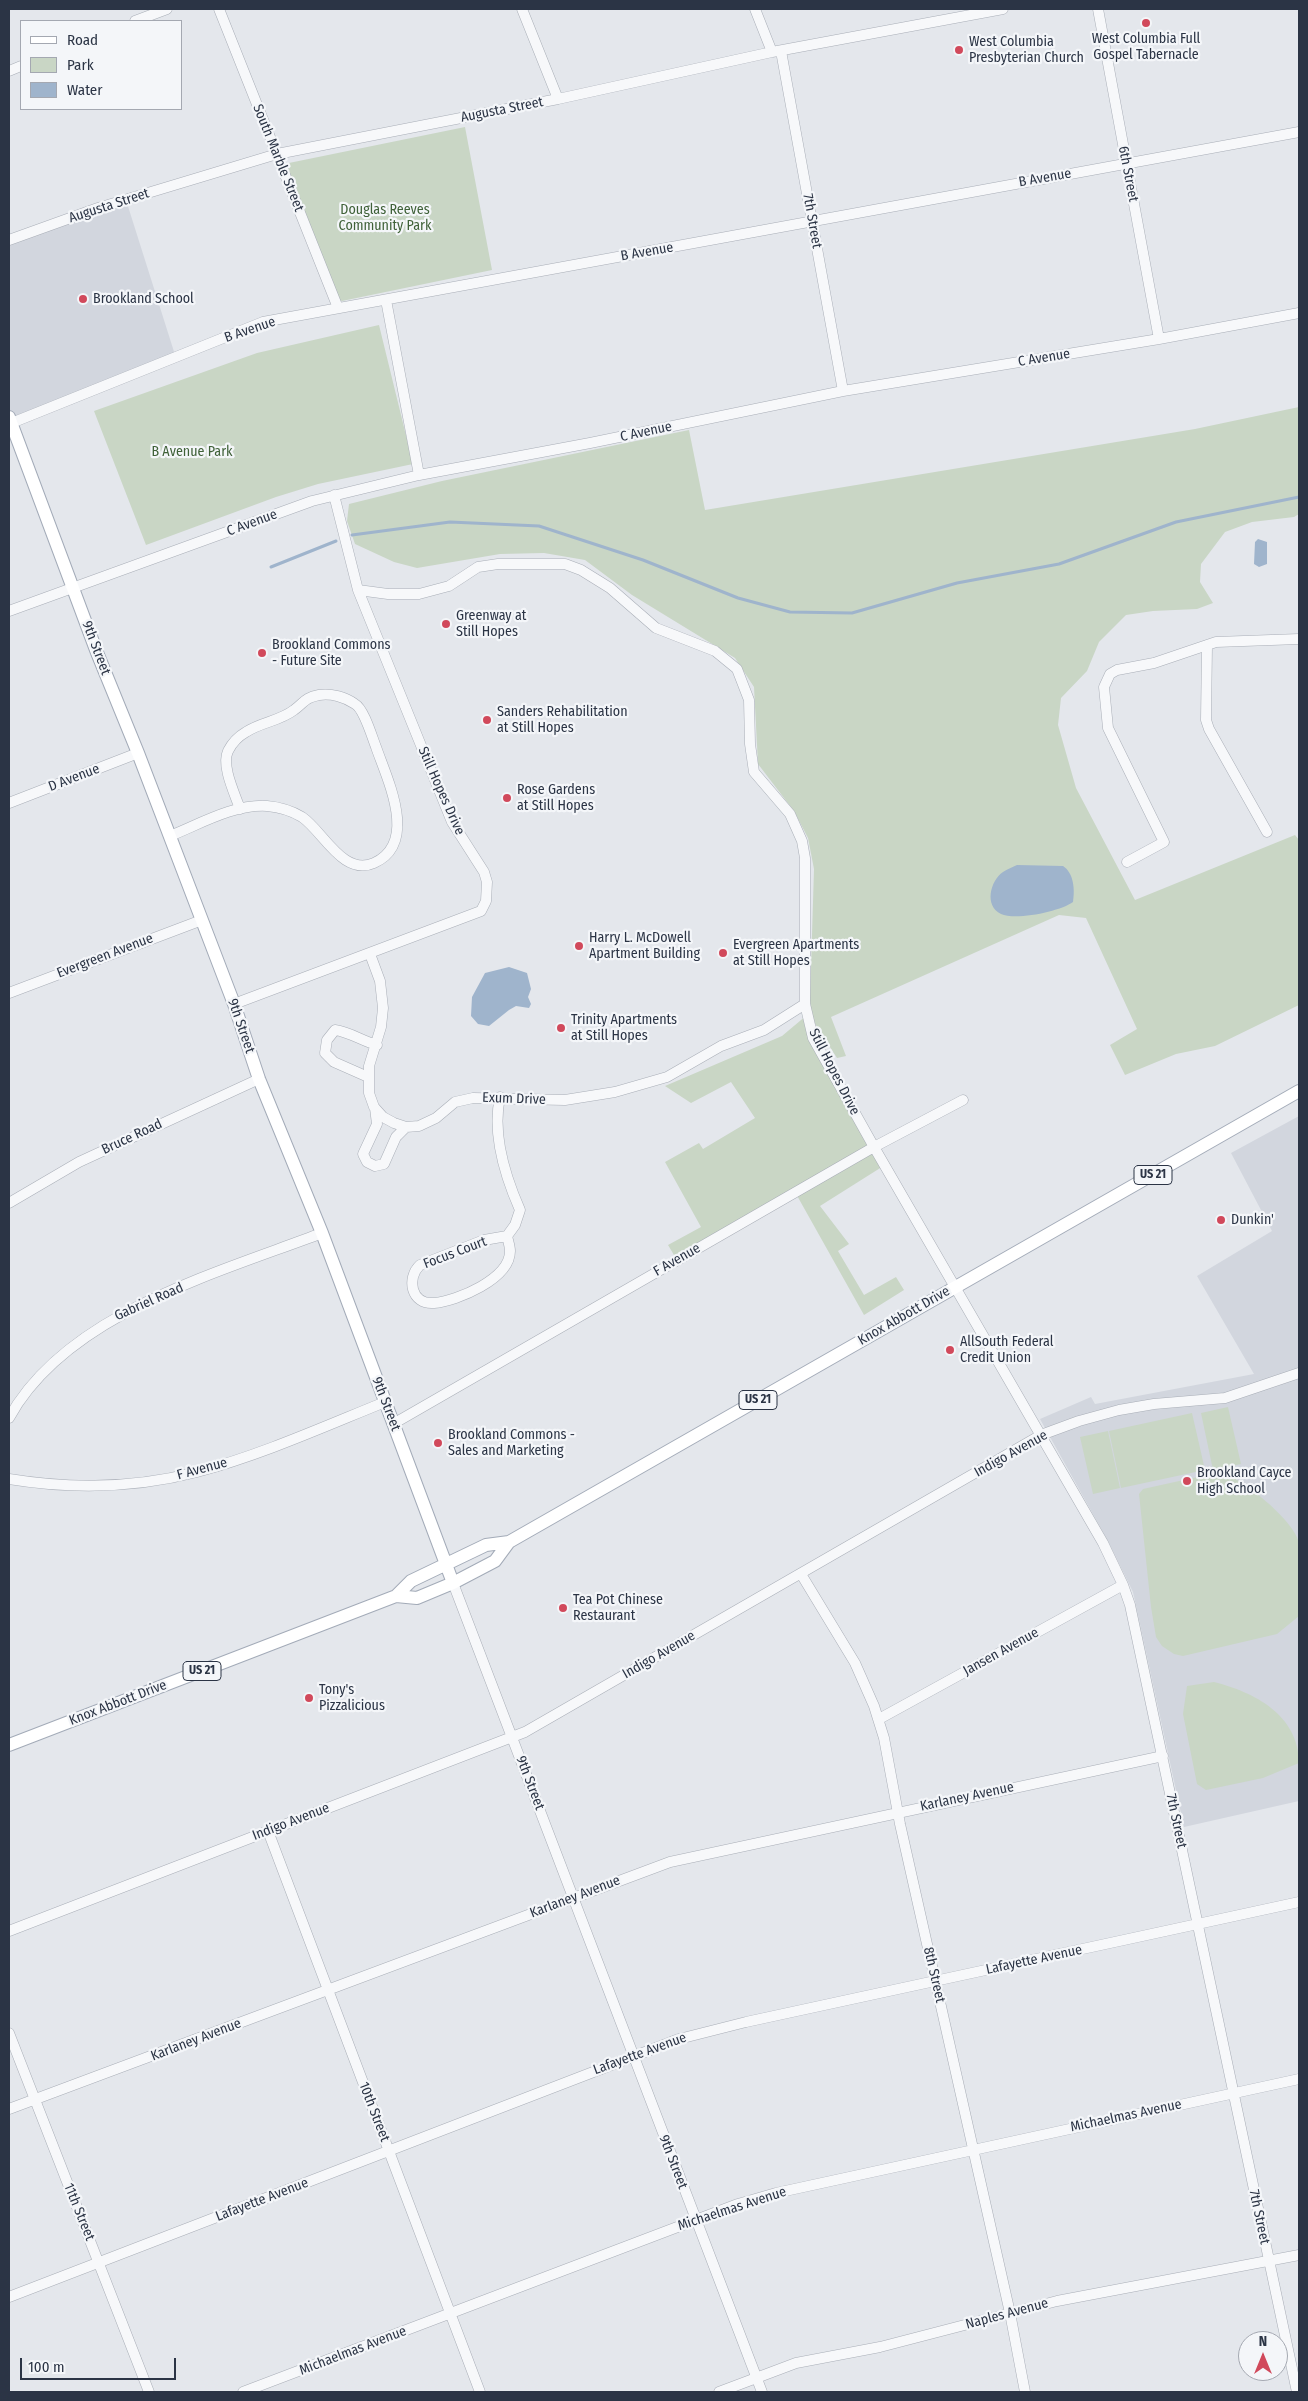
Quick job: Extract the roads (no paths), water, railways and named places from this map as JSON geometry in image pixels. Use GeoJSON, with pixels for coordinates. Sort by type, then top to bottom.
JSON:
{"type":"FeatureCollection","features":[{"type":"Feature","properties":{"kind":"main road","name":"9th Street"},"geometry":{"type":"LineString","coordinates":[[9,421],[234,1004],[259,1079],[322,1233],[453,1583]]}},
{"type":"Feature","properties":{"kind":"main road","name":"Knox Abbott Drive"},"geometry":{"type":"LineString","coordinates":[[9,1745],[396,1596],[412,1581],[447,1566],[486,1545],[509,1542],[1299,1091]]}},
{"type":"Feature","properties":{"kind":"main road","name":"Knox Abbott Drive"},"geometry":{"type":"LineString","coordinates":[[396,1596],[417,1598],[453,1583],[494,1562],[509,1542]]}},
{"type":"Feature","properties":{"kind":"street"},"geometry":{"type":"LineString","coordinates":[[138,20],[166,9]]}},
{"type":"Feature","properties":{"kind":"street","name":"South Marble Street"},"geometry":{"type":"LineString","coordinates":[[219,9],[338,308]]}},
{"type":"Feature","properties":{"kind":"street"},"geometry":{"type":"LineString","coordinates":[[522,9],[558,99]]}},
{"type":"Feature","properties":{"kind":"street","name":"7th Street"},"geometry":{"type":"LineString","coordinates":[[755,9],[777,52],[813,221],[843,390]]}},
{"type":"Feature","properties":{"kind":"street","name":"Augusta Street"},"geometry":{"type":"LineString","coordinates":[[9,240],[98,208],[277,154],[558,99],[777,52],[1003,9]]}},
{"type":"Feature","properties":{"kind":"street","name":"6th Street"},"geometry":{"type":"LineString","coordinates":[[1098,9],[1159,339]]}},
{"type":"Feature","properties":{"kind":"street","name":"B Avenue"},"geometry":{"type":"LineString","coordinates":[[9,421],[263,322],[1299,132]]}},
{"type":"Feature","properties":{"kind":"street"},"geometry":{"type":"LineString","coordinates":[[386,300],[419,475]]}},
{"type":"Feature","properties":{"kind":"street","name":"C Avenue"},"geometry":{"type":"LineString","coordinates":[[9,611],[312,501],[419,475],[590,443],[843,390],[1159,339],[1299,313]]}},
{"type":"Feature","properties":{"kind":"street","name":"Still Hopes Drive"},"geometry":{"type":"LineString","coordinates":[[234,1004],[481,911],[486,901],[487,882],[484,872],[452,822],[358,590],[334,495]]}},
{"type":"Feature","properties":{"kind":"street","name":"Still Hopes Drive"},"geometry":{"type":"LineString","coordinates":[[358,590],[388,594],[419,594],[449,586],[478,567],[498,564],[565,564],[582,570],[610,588],[656,628],[715,651],[737,669],[749,700],[750,744],[754,772],[790,814],[802,842],[805,858],[805,1004],[814,1038],[874,1147],[956,1286]]}},
{"type":"Feature","properties":{"kind":"street"},"geometry":{"type":"LineString","coordinates":[[1127,862],[1164,842],[1108,728],[1104,687],[1110,674],[1117,670],[1154,663],[1216,642],[1299,639]]}},
{"type":"Feature","properties":{"kind":"street"},"geometry":{"type":"LineString","coordinates":[[1206,645],[1206,720],[1209,730],[1267,832]]}},
{"type":"Feature","properties":{"kind":"street"},"geometry":{"type":"LineString","coordinates":[[170,836],[240,809],[266,806],[284,809],[303,818],[340,857],[357,864],[373,864],[386,855],[395,844],[398,821],[395,800],[368,726],[357,705],[342,697],[321,695],[304,699],[295,710],[284,717],[247,731],[234,741],[227,752],[227,766],[240,809]]}},
{"type":"Feature","properties":{"kind":"street","name":"D Avenue"},"geometry":{"type":"LineString","coordinates":[[9,803],[138,753]]}},
{"type":"Feature","properties":{"kind":"street","name":"Evergreen Avenue"},"geometry":{"type":"LineString","coordinates":[[9,993],[202,920]]}},
{"type":"Feature","properties":{"kind":"street"},"geometry":{"type":"LineString","coordinates":[[370,954],[377,971],[382,996],[381,1027],[377,1045],[371,1056],[368,1077],[369,1093],[377,1124],[368,1139],[363,1154],[367,1162],[375,1166],[384,1164],[396,1137],[406,1126],[394,1123],[383,1117],[374,1107]]}},
{"type":"Feature","properties":{"kind":"street","name":"Exum Drive"},"geometry":{"type":"LineString","coordinates":[[406,1126],[419,1126],[436,1118],[455,1102],[473,1098],[500,1097],[530,1101],[565,1100],[615,1092],[660,1079],[721,1046],[764,1030],[805,1004]]}},
{"type":"Feature","properties":{"kind":"street"},"geometry":{"type":"LineString","coordinates":[[368,1077],[334,1062],[325,1053],[327,1040],[335,1030],[346,1032],[361,1041],[377,1045]]}},
{"type":"Feature","properties":{"kind":"street","name":"Bruce Road"},"geometry":{"type":"LineString","coordinates":[[9,1202],[78,1162],[259,1079]]}},
{"type":"Feature","properties":{"kind":"street","name":"Focus Court"},"geometry":{"type":"LineString","coordinates":[[500,1097],[497,1112],[503,1158],[509,1184],[520,1210],[515,1225],[507,1236],[484,1240],[420,1265],[413,1272],[411,1281],[414,1292],[422,1300],[432,1303],[458,1296],[486,1284],[504,1268],[510,1252],[507,1236]]}},
{"type":"Feature","properties":{"kind":"street","name":"F Avenue"},"geometry":{"type":"LineString","coordinates":[[393,1424],[874,1147],[962,1100]]}},
{"type":"Feature","properties":{"kind":"street","name":"Gabriel Road"},"geometry":{"type":"LineString","coordinates":[[9,1418],[35,1380],[109,1321],[142,1303],[322,1233]]}},
{"type":"Feature","properties":{"kind":"street","name":"7th Street"},"geometry":{"type":"LineString","coordinates":[[956,1286],[1103,1543],[1123,1585],[1140,1644],[1297,2392]]}},
{"type":"Feature","properties":{"kind":"street","name":"Indigo Avenue"},"geometry":{"type":"LineString","coordinates":[[9,1931],[525,1732],[1041,1435],[1079,1421],[1119,1410],[1154,1404],[1225,1398],[1299,1373]]}},
{"type":"Feature","properties":{"kind":"street","name":"F Avenue"},"geometry":{"type":"LineString","coordinates":[[9,1479],[59,1486],[117,1484],[177,1477],[245,1458],[385,1402]]}},
{"type":"Feature","properties":{"kind":"street","name":"8th Street"},"geometry":{"type":"LineString","coordinates":[[801,1574],[855,1663],[878,1720],[886,1747],[898,1812],[1010,2314],[1025,2392]]}},
{"type":"Feature","properties":{"kind":"street","name":"9th Street"},"geometry":{"type":"LineString","coordinates":[[453,1583],[762,2392]]}},
{"type":"Feature","properties":{"kind":"street","name":"Jansen Avenue"},"geometry":{"type":"LineString","coordinates":[[878,1720],[1123,1585]]}},
{"type":"Feature","properties":{"kind":"street","name":"Karlaney Avenue"},"geometry":{"type":"LineString","coordinates":[[9,2109],[670,1862],[694,1855],[1163,1756]]}},
{"type":"Feature","properties":{"kind":"street","name":"10th Street"},"geometry":{"type":"LineString","coordinates":[[268,1831],[480,2392]]}},
{"type":"Feature","properties":{"kind":"street","name":"Lafayette Avenue"},"geometry":{"type":"LineString","coordinates":[[9,2297],[633,2056],[695,2034],[1299,1902]]}},
{"type":"Feature","properties":{"kind":"street","name":"11th Street"},"geometry":{"type":"LineString","coordinates":[[9,2033],[149,2392]]}},
{"type":"Feature","properties":{"kind":"street","name":"Michaelmas Avenue"},"geometry":{"type":"LineString","coordinates":[[243,2392],[695,2220],[776,2193],[1299,2078]]}},
{"type":"Feature","properties":{"kind":"street","name":"Naples Avenue"},"geometry":{"type":"LineString","coordinates":[[719,2392],[796,2364],[880,2347],[1057,2301],[1299,2255]]}},
{"type":"Feature","properties":{"kind":"water"},"geometry":{"type":"Polygon","coordinates":[[[1258,539],[1267,542],[1267,564],[1259,567],[1254,564],[1255,542],[1258,539]]]}},
{"type":"Feature","properties":{"kind":"water"},"geometry":{"type":"Polygon","coordinates":[[[1017,865],[1063,866],[1072,877],[1073,902],[1059,909],[1027,916],[1001,914],[992,905],[992,887],[998,876],[1017,865]]]}},
{"type":"Feature","properties":{"kind":"water"},"geometry":{"type":"Polygon","coordinates":[[[509,967],[527,973],[531,989],[528,997],[531,1004],[529,1008],[516,1006],[489,1026],[478,1024],[471,1016],[472,997],[485,973],[509,967]]]}},
{"type":"Feature","properties":{"kind":"waterway"},"geometry":{"type":"LineString","coordinates":[[352,535],[450,522],[539,526],[643,560],[738,598],[790,612],[852,613],[957,583],[1059,564],[1176,522],[1299,497]]}},
{"type":"Feature","properties":{"kind":"waterway"},"geometry":{"type":"LineString","coordinates":[[271,567],[336,541]]}},
{"type":"Feature","properties":{"kind":"place","name":"West Columbia Full Gospel Tabernacle"},"geometry":{"type":"Point","coordinates":[1146,23]}},
{"type":"Feature","properties":{"kind":"place","name":"West Columbia Presbyterian Church"},"geometry":{"type":"Point","coordinates":[959,50]}},
{"type":"Feature","properties":{"kind":"place","name":"Brookland School"},"geometry":{"type":"Point","coordinates":[83,299]}},
{"type":"Feature","properties":{"kind":"place","name":"Greenway at Still Hopes"},"geometry":{"type":"Point","coordinates":[446,624]}},
{"type":"Feature","properties":{"kind":"place","name":"Brookland Commons - Future Site"},"geometry":{"type":"Point","coordinates":[262,653]}},
{"type":"Feature","properties":{"kind":"place","name":"Sanders Rehabilitation at Still Hopes"},"geometry":{"type":"Point","coordinates":[487,720]}},
{"type":"Feature","properties":{"kind":"place","name":"Rose Gardens at Still Hopes"},"geometry":{"type":"Point","coordinates":[507,798]}},
{"type":"Feature","properties":{"kind":"place","name":"Harry L. McDowell Apartment Building"},"geometry":{"type":"Point","coordinates":[579,946]}},
{"type":"Feature","properties":{"kind":"place","name":"Evergreen Apartments at Still Hopes"},"geometry":{"type":"Point","coordinates":[723,953]}},
{"type":"Feature","properties":{"kind":"place","name":"Trinity Apartments at Still Hopes"},"geometry":{"type":"Point","coordinates":[561,1028]}},
{"type":"Feature","properties":{"kind":"place","name":"Dunkin'"},"geometry":{"type":"Point","coordinates":[1221,1220]}},
{"type":"Feature","properties":{"kind":"place","name":"AllSouth Federal Credit Union"},"geometry":{"type":"Point","coordinates":[950,1350]}},
{"type":"Feature","properties":{"kind":"place","name":"Brookland Commons - Sales and Marketing"},"geometry":{"type":"Point","coordinates":[438,1443]}},
{"type":"Feature","properties":{"kind":"place","name":"Brookland Cayce High School"},"geometry":{"type":"Point","coordinates":[1187,1481]}},
{"type":"Feature","properties":{"kind":"place","name":"Tea Pot Chinese Restaurant"},"geometry":{"type":"Point","coordinates":[563,1608]}},
{"type":"Feature","properties":{"kind":"place","name":"Tony's Pizzalicious"},"geometry":{"type":"Point","coordinates":[309,1698]}},
{"type":"Feature","properties":{"kind":"park label","name":"Douglas Reeves Community Park"},"geometry":{"type":"Point","coordinates":[385,218]}},
{"type":"Feature","properties":{"kind":"park label","name":"B Avenue Park"},"geometry":{"type":"Point","coordinates":[192,452]}}]}
